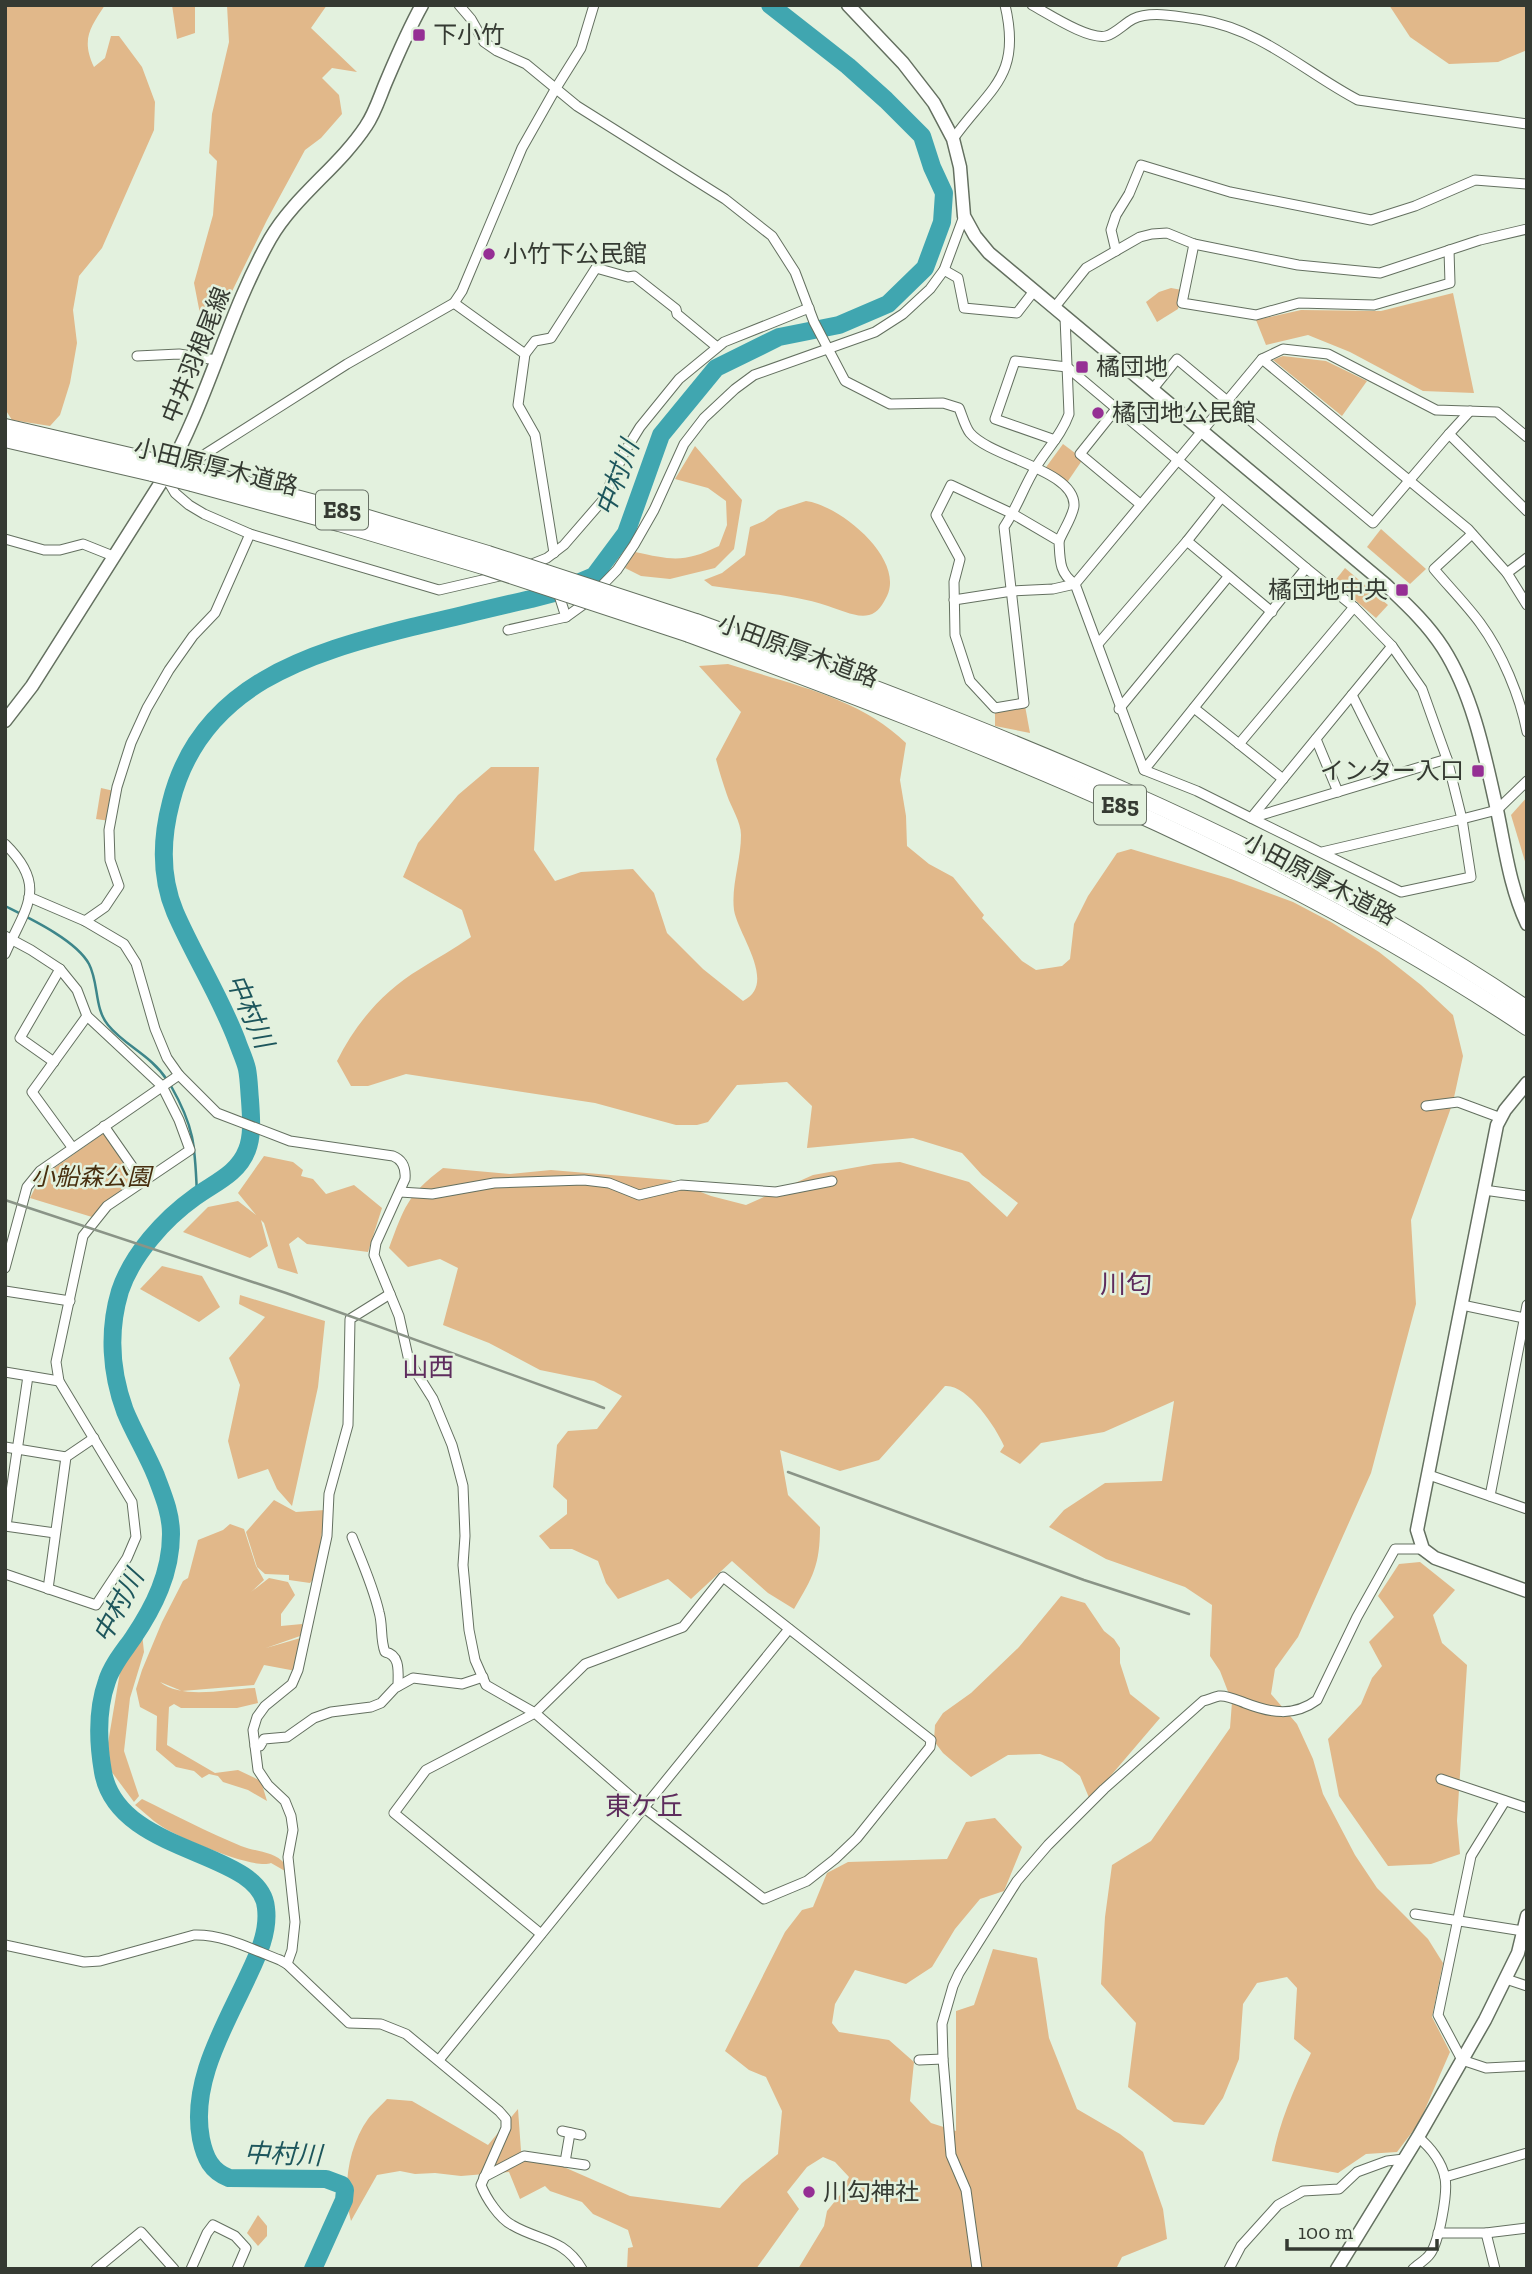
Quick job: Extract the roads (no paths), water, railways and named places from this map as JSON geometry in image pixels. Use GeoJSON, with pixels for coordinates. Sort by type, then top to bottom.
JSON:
{"type":"FeatureCollection","features":[{"type":"Feature","properties":{"kind":"highway","name":"小田原厚木道路"},"geometry":{"type":"LineString","coordinates":[[5,427],[158,470]]}},
{"type":"Feature","properties":{"kind":"highway","name":"小田原厚木道路"},"geometry":{"type":"LineString","coordinates":[[5,439],[341,510],[485,560],[854,680],[1016,744],[1235,843],[1405,933],[1527,1009]]}},
{"type":"Feature","properties":{"kind":"highway","name":"小田原厚木道路"},"geometry":{"type":"LineString","coordinates":[[692,628],[1007,756],[1230,856],[1314,898],[1398,946],[1527,1027]]}},
{"type":"Feature","properties":{"kind":"street","name":"中井羽根尾線"},"geometry":{"type":"LineString","coordinates":[[5,721],[32,686],[113,556],[158,470],[174,461],[242,295],[272,237],[301,199],[336,164],[367,125],[422,5]]}},
{"type":"Feature","properties":{"kind":"street"},"geometry":{"type":"LineString","coordinates":[[458,5],[471,19],[484,42],[526,64],[576,106],[725,199],[772,236],[795,272],[809,308],[845,381],[890,404],[943,403],[959,408],[969,433],[993,450],[1035,467],[1064,485],[1072,494],[1074,508],[1059,541],[1060,566],[1066,578],[1075,584],[1143,770],[1196,790],[1401,892],[1471,877],[1462,819],[1447,759],[1422,689],[1392,646],[1354,607],[1176,461],[1067,366],[1015,361],[995,419],[1055,440]]}},
{"type":"Feature","properties":{"kind":"street"},"geometry":{"type":"LineString","coordinates":[[174,461],[198,458],[347,364],[454,303],[462,291],[522,148],[582,48],[594,5]]}},
{"type":"Feature","properties":{"kind":"street"},"geometry":{"type":"LineString","coordinates":[[848,5],[920,82],[934,103],[953,139],[960,167],[964,216],[989,253],[1418,614],[1443,648],[1460,681],[1477,729],[1507,863],[1527,924]]}},
{"type":"Feature","properties":{"kind":"street"},"geometry":{"type":"LineString","coordinates":[[953,139],[996,86],[1007,66],[1011,50],[1005,5]]}},
{"type":"Feature","properties":{"kind":"street"},"geometry":{"type":"LineString","coordinates":[[1032,5],[1097,36],[1107,36],[1141,15],[1203,20],[1256,37],[1333,87],[1359,100],[1527,124]]}},
{"type":"Feature","properties":{"kind":"street"},"geometry":{"type":"LineString","coordinates":[[1116,251],[1111,230],[1140,165],[1230,192],[1371,220],[1415,206],[1475,180],[1527,184]]}},
{"type":"Feature","properties":{"kind":"street"},"geometry":{"type":"LineString","coordinates":[[508,630],[566,617],[584,604],[617,570],[654,510],[684,444],[704,418],[735,389],[754,376],[875,332],[903,314],[930,289],[944,270],[964,216]]}},
{"type":"Feature","properties":{"kind":"street"},"geometry":{"type":"LineString","coordinates":[[1054,308],[1086,268],[1140,237],[1152,234],[1167,233],[1194,244],[1298,265],[1380,273],[1449,250],[1527,229]]}},
{"type":"Feature","properties":{"kind":"street"},"geometry":{"type":"LineString","coordinates":[[1194,244],[1182,303],[1256,315],[1299,303],[1374,305],[1450,283],[1449,250]]}},
{"type":"Feature","properties":{"kind":"street"},"geometry":{"type":"LineString","coordinates":[[566,617],[550,555],[535,435],[518,405],[525,354],[536,341],[551,338],[596,268],[628,278],[634,276],[676,309],[677,314],[717,347]]}},
{"type":"Feature","properties":{"kind":"street"},"geometry":{"type":"LineString","coordinates":[[944,270],[958,278],[964,308],[1017,313],[1034,291]]}},
{"type":"Feature","properties":{"kind":"street"},"geometry":{"type":"LineString","coordinates":[[454,303],[525,354]]}},
{"type":"Feature","properties":{"kind":"street"},"geometry":{"type":"LineString","coordinates":[[158,470],[175,493],[189,505],[250,534],[439,590],[508,574],[550,555],[565,545],[603,500],[624,453],[640,427],[679,379],[724,342],[809,308]]}},
{"type":"Feature","properties":{"kind":"street"},"geometry":{"type":"LineString","coordinates":[[1059,541],[1013,514],[951,485],[936,516],[960,559],[954,582],[955,635],[970,681],[995,708],[1024,703],[1004,527],[1013,514],[1035,467],[1064,428],[1069,414],[1065,317]]}},
{"type":"Feature","properties":{"kind":"street"},"geometry":{"type":"LineString","coordinates":[[954,600],[1075,584],[1262,359],[1283,349],[1328,354],[1436,410],[1497,412],[1527,437]]}},
{"type":"Feature","properties":{"kind":"street"},"geometry":{"type":"LineString","coordinates":[[137,356],[179,354],[216,360]]}},
{"type":"Feature","properties":{"kind":"street"},"geometry":{"type":"LineString","coordinates":[[1152,390],[1177,359],[1373,523],[1470,411]]}},
{"type":"Feature","properties":{"kind":"street"},"geometry":{"type":"LineString","coordinates":[[1262,359],[1472,534],[1507,573],[1527,605]]}},
{"type":"Feature","properties":{"kind":"street"},"geometry":{"type":"LineString","coordinates":[[1116,409],[1080,454],[1140,504]]}},
{"type":"Feature","properties":{"kind":"street"},"geometry":{"type":"LineString","coordinates":[[1450,434],[1527,511]]}},
{"type":"Feature","properties":{"kind":"street"},"geometry":{"type":"LineString","coordinates":[[1098,644],[1221,498]]}},
{"type":"Feature","properties":{"kind":"street"},"geometry":{"type":"LineString","coordinates":[[85,921],[105,907],[118,886],[110,860],[110,830],[117,787],[131,743],[169,670],[193,636],[215,613],[250,534]]}},
{"type":"Feature","properties":{"kind":"street"},"geometry":{"type":"LineString","coordinates":[[1472,534],[1434,569],[1481,624],[1506,669],[1522,708],[1527,732]]}},
{"type":"Feature","properties":{"kind":"street"},"geometry":{"type":"LineString","coordinates":[[5,539],[44,550],[60,550],[83,544],[113,556]]}},
{"type":"Feature","properties":{"kind":"street"},"geometry":{"type":"LineString","coordinates":[[1186,541],[1272,612]]}},
{"type":"Feature","properties":{"kind":"street"},"geometry":{"type":"LineString","coordinates":[[1507,573],[1527,558]]}},
{"type":"Feature","properties":{"kind":"street"},"geometry":{"type":"LineString","coordinates":[[1143,770],[1306,568]]}},
{"type":"Feature","properties":{"kind":"street"},"geometry":{"type":"LineString","coordinates":[[1119,709],[1228,577]]}},
{"type":"Feature","properties":{"kind":"street"},"geometry":{"type":"LineString","coordinates":[[1239,744],[1354,607]]}},
{"type":"Feature","properties":{"kind":"street"},"geometry":{"type":"LineString","coordinates":[[1251,818],[1392,646]]}},
{"type":"Feature","properties":{"kind":"street"},"geometry":{"type":"LineString","coordinates":[[1352,695],[1392,775]]}},
{"type":"Feature","properties":{"kind":"street"},"geometry":{"type":"LineString","coordinates":[[1194,708],[1283,779]]}},
{"type":"Feature","properties":{"kind":"street"},"geometry":{"type":"LineString","coordinates":[[1316,739],[1338,792]]}},
{"type":"Feature","properties":{"kind":"street"},"geometry":{"type":"LineString","coordinates":[[1251,818],[1447,759]]}},
{"type":"Feature","properties":{"kind":"street"},"geometry":{"type":"LineString","coordinates":[[1322,852],[1497,810],[1527,781]]}},
{"type":"Feature","properties":{"kind":"street"},"geometry":{"type":"LineString","coordinates":[[5,844],[26,868],[30,884],[27,911],[8,938],[5,954]]}},
{"type":"Feature","properties":{"kind":"street"},"geometry":{"type":"LineString","coordinates":[[29,897],[85,921],[124,944],[136,963],[155,1029],[177,1077],[211,1108],[223,1116],[290,1141],[397,1158],[401,1161],[406,1173],[374,1250],[399,1316],[409,1361],[433,1399],[449,1436],[463,1486],[466,1536],[463,1565],[469,1630],[475,1660],[486,1685],[535,1713],[643,1807],[764,1899],[807,1881],[857,1838],[930,1746],[930,1740],[723,1577],[683,1627],[585,1664],[535,1713],[426,1770],[394,1814],[541,1934]]}},
{"type":"Feature","properties":{"kind":"street"},"geometry":{"type":"LineString","coordinates":[[5,1574],[96,1605],[127,1558],[136,1536],[132,1502],[60,1381],[56,1362],[83,1236],[107,1206],[190,1150],[162,1086],[87,1016],[77,990],[60,969],[8,938]]}},
{"type":"Feature","properties":{"kind":"street"},"geometry":{"type":"LineString","coordinates":[[54,1062],[20,1038],[60,969]]}},
{"type":"Feature","properties":{"kind":"street"},"geometry":{"type":"LineString","coordinates":[[72,1147],[32,1092],[87,1016]]}},
{"type":"Feature","properties":{"kind":"street"},"geometry":{"type":"LineString","coordinates":[[5,1268],[32,1178],[72,1147],[177,1077]]}},
{"type":"Feature","properties":{"kind":"street"},"geometry":{"type":"LineString","coordinates":[[1527,1083],[1497,1125],[1417,1530],[1423,1549],[1435,1558],[1527,1591]]}},
{"type":"Feature","properties":{"kind":"street"},"geometry":{"type":"LineString","coordinates":[[1426,1106],[1458,1101],[1501,1118]]}},
{"type":"Feature","properties":{"kind":"street"},"geometry":{"type":"LineString","coordinates":[[104,1126],[143,1182]]}},
{"type":"Feature","properties":{"kind":"street"},"geometry":{"type":"LineString","coordinates":[[400,1192],[432,1194],[494,1183],[584,1180],[609,1183],[639,1195],[681,1185],[776,1192],[832,1181]]}},
{"type":"Feature","properties":{"kind":"street"},"geometry":{"type":"LineString","coordinates":[[1484,1190],[1527,1196]]}},
{"type":"Feature","properties":{"kind":"street"},"geometry":{"type":"LineString","coordinates":[[5,1291],[70,1301]]}},
{"type":"Feature","properties":{"kind":"street"},"geometry":{"type":"LineString","coordinates":[[284,1962],[292,1950],[295,1922],[288,1857],[293,1830],[285,1801],[268,1785],[258,1770],[253,1730],[257,1717],[265,1706],[292,1684],[298,1670],[327,1536],[329,1494],[348,1426],[350,1320],[390,1294]]}},
{"type":"Feature","properties":{"kind":"street"},"geometry":{"type":"LineString","coordinates":[[1462,1306],[1524,1318]]}},
{"type":"Feature","properties":{"kind":"street"},"geometry":{"type":"LineString","coordinates":[[1490,1496],[1524,1337],[1527,1306]]}},
{"type":"Feature","properties":{"kind":"street"},"geometry":{"type":"LineString","coordinates":[[5,1372],[60,1381]]}},
{"type":"Feature","properties":{"kind":"street"},"geometry":{"type":"LineString","coordinates":[[28,1376],[5,1526],[55,1533]]}},
{"type":"Feature","properties":{"kind":"street"},"geometry":{"type":"LineString","coordinates":[[5,1447],[66,1457],[94,1438]]}},
{"type":"Feature","properties":{"kind":"street"},"geometry":{"type":"LineString","coordinates":[[48,1588],[66,1457]]}},
{"type":"Feature","properties":{"kind":"street"},"geometry":{"type":"LineString","coordinates":[[1429,1475],[1527,1509]]}},
{"type":"Feature","properties":{"kind":"street"},"geometry":{"type":"LineString","coordinates":[[352,1537],[370,1580],[380,1616],[383,1647],[385,1652],[395,1657],[398,1666],[398,1686]]}},
{"type":"Feature","properties":{"kind":"street"},"geometry":{"type":"LineString","coordinates":[[976,2269],[966,2190],[951,2155],[943,2059],[942,2024],[958,1973],[1017,1881],[1048,1845],[1104,1789],[1203,1701],[1219,1696],[1270,1712],[1289,1712],[1305,1709],[1317,1700],[1357,1617],[1395,1549],[1423,1549]]}},
{"type":"Feature","properties":{"kind":"street"},"geometry":{"type":"LineString","coordinates":[[439,2060],[789,1629]]}},
{"type":"Feature","properties":{"kind":"street"},"geometry":{"type":"LineString","coordinates":[[255,1746],[260,1746],[264,1739],[287,1737],[314,1718],[331,1712],[371,1707],[381,1703],[398,1686],[413,1678],[462,1684],[483,1677]]}},
{"type":"Feature","properties":{"kind":"street"},"geometry":{"type":"LineString","coordinates":[[1441,1779],[1527,1808]]}},
{"type":"Feature","properties":{"kind":"street"},"geometry":{"type":"LineString","coordinates":[[1505,1801],[1471,1856],[1438,2015],[1462,2060],[1486,2068],[1527,2066]]}},
{"type":"Feature","properties":{"kind":"street"},"geometry":{"type":"LineString","coordinates":[[1415,1914],[1523,1931]]}},
{"type":"Feature","properties":{"kind":"street"},"geometry":{"type":"LineString","coordinates":[[1337,2269],[1418,2137],[1506,1979],[1518,1953],[1527,1916]]}},
{"type":"Feature","properties":{"kind":"street"},"geometry":{"type":"LineString","coordinates":[[5,1945],[84,1962],[121,1956],[194,1935],[215,1936],[284,1962],[349,2023],[381,2024],[406,2034],[493,2105],[506,2119],[506,2128],[481,2185],[483,2192],[507,2223],[563,2247],[582,2269]]}},
{"type":"Feature","properties":{"kind":"street"},"geometry":{"type":"LineString","coordinates":[[1506,1979],[1527,1986]]}},
{"type":"Feature","properties":{"kind":"street"},"geometry":{"type":"LineString","coordinates":[[919,2060],[943,2059]]}},
{"type":"Feature","properties":{"kind":"street"},"geometry":{"type":"LineString","coordinates":[[565,2162],[571,2133]]}},
{"type":"Feature","properties":{"kind":"street"},"geometry":{"type":"LineString","coordinates":[[1413,2269],[1431,2254],[1438,2233],[1445,2193],[1445,2177],[1430,2147],[1418,2137]]}},
{"type":"Feature","properties":{"kind":"street"},"geometry":{"type":"LineString","coordinates":[[1445,2177],[1527,2153]]}},
{"type":"Feature","properties":{"kind":"street"},"geometry":{"type":"LineString","coordinates":[[484,2177],[524,2156],[585,2165]]}},
{"type":"Feature","properties":{"kind":"street"},"geometry":{"type":"LineString","coordinates":[[1229,2269],[1241,2246],[1278,2205],[1303,2191],[1339,2189],[1357,2172],[1387,2161],[1404,2159]]}},
{"type":"Feature","properties":{"kind":"street"},"geometry":{"type":"LineString","coordinates":[[191,2269],[213,2225],[235,2236],[246,2248],[237,2269]]}},
{"type":"Feature","properties":{"kind":"street"},"geometry":{"type":"LineString","coordinates":[[1438,2233],[1486,2233],[1527,2228]]}},
{"type":"Feature","properties":{"kind":"street"},"geometry":{"type":"LineString","coordinates":[[96,2269],[141,2231],[174,2269]]}},
{"type":"Feature","properties":{"kind":"street"},"geometry":{"type":"LineString","coordinates":[[1486,2233],[1494,2269]]}},
{"type":"Feature","properties":{"kind":"waterway","name":"中村川"},"geometry":{"type":"LineString","coordinates":[[313,2269],[344,2200],[345,2190],[342,2185],[326,2179],[229,2178],[218,2172],[210,2163],[201,2139],[200,2097],[205,2076],[220,2035],[262,1943],[266,1908],[258,1889],[241,1874],[160,1836],[134,1820],[114,1800],[103,1772],[100,1749],[100,1714],[107,1681],[160,1589],[168,1562],[171,1534],[164,1497],[120,1397],[113,1352],[116,1306],[132,1264],[150,1239],[183,1206],[238,1166],[247,1150],[251,1132],[249,1081],[245,1062],[223,1008],[182,928],[170,898],[164,858],[168,816],[185,762],[206,729],[233,702],[263,680],[298,663],[373,637],[554,593],[594,576],[626,533],[661,435],[716,368],[779,337],[839,325],[888,304],[925,268],[942,222],[944,193],[922,136],[848,66],[770,5]]}},
{"type":"Feature","properties":{"kind":"waterway"},"geometry":{"type":"LineString","coordinates":[[5,906],[63,938],[83,955],[92,971],[101,1011],[108,1025],[161,1071],[167,1080]]}},
{"type":"Feature","properties":{"kind":"waterway"},"geometry":{"type":"LineString","coordinates":[[171,1086],[185,1114],[192,1138],[197,1195]]}},
{"type":"Feature","properties":{"kind":"railway"},"geometry":{"type":"LineString","coordinates":[[5,1200],[286,1293],[604,1408]]}},
{"type":"Feature","properties":{"kind":"railway"},"geometry":{"type":"LineString","coordinates":[[788,1472],[1084,1580],[1189,1614]]}},
{"type":"Feature","properties":{"kind":"place","name":"下小竹"},"geometry":{"type":"Point","coordinates":[419,35]}},
{"type":"Feature","properties":{"kind":"place","name":"小竹下公民館"},"geometry":{"type":"Point","coordinates":[489,254]}},
{"type":"Feature","properties":{"kind":"place","name":"橘団地"},"geometry":{"type":"Point","coordinates":[1082,367]}},
{"type":"Feature","properties":{"kind":"place","name":"橘団地公民館"},"geometry":{"type":"Point","coordinates":[1098,413]}},
{"type":"Feature","properties":{"kind":"place","name":"橘団地中央"},"geometry":{"type":"Point","coordinates":[1402,590]}},
{"type":"Feature","properties":{"kind":"place","name":"インター入口"},"geometry":{"type":"Point","coordinates":[1478,771]}},
{"type":"Feature","properties":{"kind":"place","name":"川勾神社"},"geometry":{"type":"Point","coordinates":[809,2192]}},
{"type":"Feature","properties":{"kind":"district","name":"川匂"},"geometry":{"type":"Point","coordinates":[1126,1284]}},
{"type":"Feature","properties":{"kind":"district","name":"山西"},"geometry":{"type":"Point","coordinates":[428,1367]}},
{"type":"Feature","properties":{"kind":"district","name":"東ケ丘"},"geometry":{"type":"Point","coordinates":[644,1806]}},
{"type":"Feature","properties":{"kind":"park label","name":"小船森公園"},"geometry":{"type":"Point","coordinates":[91,1177]}}]}
